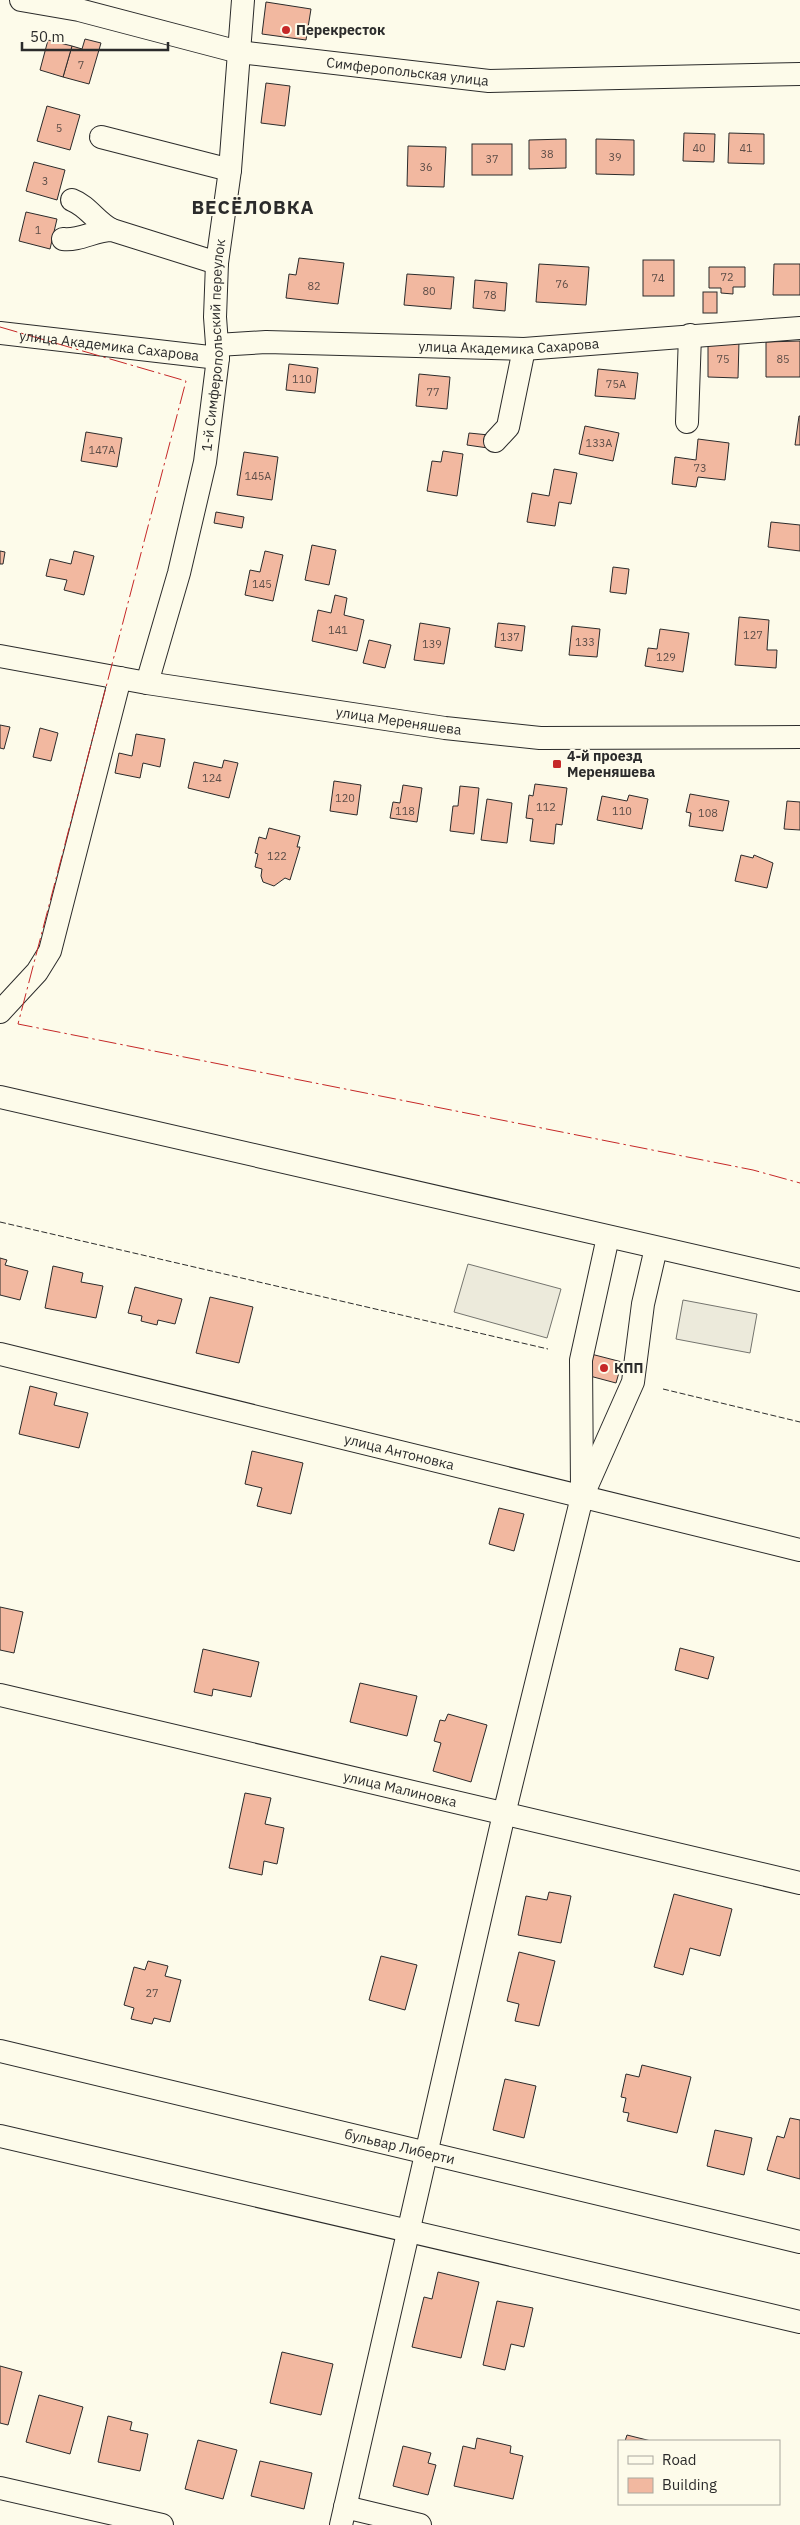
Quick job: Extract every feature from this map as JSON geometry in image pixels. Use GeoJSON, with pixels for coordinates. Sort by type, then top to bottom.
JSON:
{"type":"FeatureCollection","features":[{"type":"Feature","properties":{"kind":"street","name":"Симферопольская улица"},"geometry":{"type":"LineString","coordinates":[[21,0],[80,10],[240,52],[489,81],[800,74]]}},
{"type":"Feature","properties":{"kind":"street","name":"1-й Симферопольский переулок"},"geometry":{"type":"LineString","coordinates":[[146,683],[179,572],[205,462],[217,352],[215,317],[217,263],[230,170],[243,0]]}},
{"type":"Feature","properties":{"kind":"street"},"geometry":{"type":"LineString","coordinates":[[101,137],[230,170]]}},
{"type":"Feature","properties":{"kind":"street"},"geometry":{"type":"LineString","coordinates":[[72,200],[79,203],[96,220],[112,230],[217,263]]}},
{"type":"Feature","properties":{"kind":"street"},"geometry":{"type":"LineString","coordinates":[[63,239],[70,240],[104,230],[112,230]]}},
{"type":"Feature","properties":{"kind":"street","name":"улица Академика Сахарова"},"geometry":{"type":"LineString","coordinates":[[0,333],[217,352],[266,342],[524,349],[800,328]]}},
{"type":"Feature","properties":{"kind":"street"},"geometry":{"type":"LineString","coordinates":[[687,422],[690,335]]}},
{"type":"Feature","properties":{"kind":"street"},"geometry":{"type":"LineString","coordinates":[[495,441],[508,427],[524,349]]}},
{"type":"Feature","properties":{"kind":"street","name":"улица Мереняшева"},"geometry":{"type":"LineString","coordinates":[[0,656],[146,683],[445,728],[540,738],[800,737]]}},
{"type":"Feature","properties":{"kind":"street"},"geometry":{"type":"LineString","coordinates":[[0,1012],[37,972],[50,951],[120,678]]}},
{"type":"Feature","properties":{"kind":"street"},"geometry":{"type":"LineString","coordinates":[[0,1097],[800,1280]]}},
{"type":"Feature","properties":{"kind":"street"},"geometry":{"type":"LineString","coordinates":[[582,1497],[581,1360],[608,1237]]}},
{"type":"Feature","properties":{"kind":"street"},"geometry":{"type":"LineString","coordinates":[[420,2525],[343,2516],[504,1814],[582,1497],[633,1382],[642,1304],[656,1248]]}},
{"type":"Feature","properties":{"kind":"street","name":"улица Антоновка"},"geometry":{"type":"LineString","coordinates":[[0,1354],[800,1550]]}},
{"type":"Feature","properties":{"kind":"street","name":"улица Малиновка"},"geometry":{"type":"LineString","coordinates":[[0,1695],[800,1884]]}},
{"type":"Feature","properties":{"kind":"street","name":"бульвар Либерти"},"geometry":{"type":"LineString","coordinates":[[0,2052],[800,2242]]}},
{"type":"Feature","properties":{"kind":"street"},"geometry":{"type":"LineString","coordinates":[[0,2136],[800,2322]]}},
{"type":"Feature","properties":{"kind":"street"},"geometry":{"type":"LineString","coordinates":[[0,2488],[162,2525]]}},
{"type":"Feature","properties":{"kind":"shaded area"},"geometry":{"type":"Polygon","coordinates":[[[468,1264],[561,1289],[547,1338],[454,1312],[468,1264]]]}},
{"type":"Feature","properties":{"kind":"shaded area"},"geometry":{"type":"Polygon","coordinates":[[[683,1300],[757,1314],[750,1353],[676,1339],[683,1300]]]}},
{"type":"Feature","properties":{"kind":"building"},"geometry":{"type":"Polygon","coordinates":[[[266,2],[311,9],[306,40],[262,34],[266,2]]]}},
{"type":"Feature","properties":{"kind":"building"},"geometry":{"type":"Polygon","coordinates":[[[85,39],[101,43],[89,84],[63,77],[72,46],[82,49],[85,39]]]}},
{"type":"Feature","properties":{"kind":"building"},"geometry":{"type":"Polygon","coordinates":[[[48,40],[72,46],[63,77],[40,70],[48,40]]]}},
{"type":"Feature","properties":{"kind":"building"},"geometry":{"type":"Polygon","coordinates":[[[266,83],[290,86],[285,126],[261,123],[266,83]]]}},
{"type":"Feature","properties":{"kind":"building"},"geometry":{"type":"Polygon","coordinates":[[[47,106],[80,115],[70,150],[37,141],[47,106]]]}},
{"type":"Feature","properties":{"kind":"building"},"geometry":{"type":"Polygon","coordinates":[[[684,133],[715,134],[714,162],[683,161],[684,133]]]}},
{"type":"Feature","properties":{"kind":"building"},"geometry":{"type":"Polygon","coordinates":[[[729,133],[764,134],[764,164],[728,163],[729,133]]]}},
{"type":"Feature","properties":{"kind":"building"},"geometry":{"type":"Polygon","coordinates":[[[566,139],[566,168],[529,169],[529,140],[566,139]]]}},
{"type":"Feature","properties":{"kind":"building"},"geometry":{"type":"Polygon","coordinates":[[[596,139],[634,140],[634,175],[596,174],[596,139]]]}},
{"type":"Feature","properties":{"kind":"building"},"geometry":{"type":"Polygon","coordinates":[[[472,144],[512,144],[512,175],[472,175],[472,144]]]}},
{"type":"Feature","properties":{"kind":"building"},"geometry":{"type":"Polygon","coordinates":[[[408,146],[446,147],[444,187],[407,186],[408,146]]]}},
{"type":"Feature","properties":{"kind":"building"},"geometry":{"type":"Polygon","coordinates":[[[34,162],[65,170],[57,200],[26,191],[34,162]]]}},
{"type":"Feature","properties":{"kind":"building"},"geometry":{"type":"Polygon","coordinates":[[[26,212],[57,219],[50,249],[19,241],[26,212]]]}},
{"type":"Feature","properties":{"kind":"building"},"geometry":{"type":"Polygon","coordinates":[[[299,258],[344,263],[338,304],[286,298],[289,274],[296,275],[299,258]]]}},
{"type":"Feature","properties":{"kind":"building"},"geometry":{"type":"Polygon","coordinates":[[[643,260],[674,260],[674,296],[643,296],[643,260]]]}},
{"type":"Feature","properties":{"kind":"building"},"geometry":{"type":"Polygon","coordinates":[[[539,264],[589,267],[586,305],[536,302],[539,264]]]}},
{"type":"Feature","properties":{"kind":"building"},"geometry":{"type":"Polygon","coordinates":[[[774,264],[800,264],[800,295],[773,295],[774,264]]]}},
{"type":"Feature","properties":{"kind":"building"},"geometry":{"type":"Polygon","coordinates":[[[709,267],[745,267],[745,287],[733,287],[733,294],[721,293],[721,288],[709,288],[709,267]]]}},
{"type":"Feature","properties":{"kind":"building"},"geometry":{"type":"Polygon","coordinates":[[[407,274],[454,277],[451,309],[404,305],[407,274]]]}},
{"type":"Feature","properties":{"kind":"building"},"geometry":{"type":"Polygon","coordinates":[[[475,280],[507,283],[505,311],[473,308],[475,280]]]}},
{"type":"Feature","properties":{"kind":"building"},"geometry":{"type":"Polygon","coordinates":[[[703,292],[717,292],[717,313],[703,313],[703,292]]]}},
{"type":"Feature","properties":{"kind":"building"},"geometry":{"type":"Polygon","coordinates":[[[708,341],[739,341],[738,378],[708,377],[708,341]]]}},
{"type":"Feature","properties":{"kind":"building"},"geometry":{"type":"Polygon","coordinates":[[[800,341],[800,377],[766,377],[766,342],[800,341]]]}},
{"type":"Feature","properties":{"kind":"building"},"geometry":{"type":"Polygon","coordinates":[[[289,364],[318,368],[315,393],[286,390],[289,364]]]}},
{"type":"Feature","properties":{"kind":"building"},"geometry":{"type":"Polygon","coordinates":[[[598,369],[638,373],[635,399],[595,396],[598,369]]]}},
{"type":"Feature","properties":{"kind":"building"},"geometry":{"type":"Polygon","coordinates":[[[419,374],[450,377],[447,409],[416,406],[419,374]]]}},
{"type":"Feature","properties":{"kind":"building"},"geometry":{"type":"Polygon","coordinates":[[[799,416],[800,445],[795,445],[799,416]]]}},
{"type":"Feature","properties":{"kind":"building"},"geometry":{"type":"Polygon","coordinates":[[[585,426],[619,433],[613,461],[579,454],[585,426]]]}},
{"type":"Feature","properties":{"kind":"building"},"geometry":{"type":"Polygon","coordinates":[[[86,432],[122,438],[117,467],[81,461],[86,432]]]}},
{"type":"Feature","properties":{"kind":"building"},"geometry":{"type":"Polygon","coordinates":[[[469,433],[489,435],[488,448],[467,445],[469,433]]]}},
{"type":"Feature","properties":{"kind":"building"},"geometry":{"type":"Polygon","coordinates":[[[698,439],[729,443],[725,480],[698,477],[696,487],[672,484],[675,457],[696,460],[698,439]]]}},
{"type":"Feature","properties":{"kind":"building"},"geometry":{"type":"Polygon","coordinates":[[[443,451],[463,454],[457,496],[427,491],[432,461],[441,462],[443,451]]]}},
{"type":"Feature","properties":{"kind":"building"},"geometry":{"type":"Polygon","coordinates":[[[244,452],[278,457],[272,500],[237,495],[244,452]]]}},
{"type":"Feature","properties":{"kind":"building"},"geometry":{"type":"Polygon","coordinates":[[[554,469],[577,473],[571,504],[559,502],[555,526],[527,522],[532,493],[549,496],[554,469]]]}},
{"type":"Feature","properties":{"kind":"building"},"geometry":{"type":"Polygon","coordinates":[[[216,512],[244,517],[242,528],[214,523],[216,512]]]}},
{"type":"Feature","properties":{"kind":"building"},"geometry":{"type":"Polygon","coordinates":[[[771,522],[800,525],[800,551],[768,547],[771,522]]]}},
{"type":"Feature","properties":{"kind":"building"},"geometry":{"type":"Polygon","coordinates":[[[312,545],[336,550],[329,585],[305,580],[312,545]]]}},
{"type":"Feature","properties":{"kind":"building"},"geometry":{"type":"Polygon","coordinates":[[[0,551],[5,552],[3,564],[0,564],[0,551]]]}},
{"type":"Feature","properties":{"kind":"building"},"geometry":{"type":"Polygon","coordinates":[[[74,551],[94,556],[84,595],[64,590],[67,580],[46,576],[50,559],[71,564],[74,551]]]}},
{"type":"Feature","properties":{"kind":"building"},"geometry":{"type":"Polygon","coordinates":[[[265,551],[283,555],[273,601],[245,595],[250,570],[260,572],[265,551]]]}},
{"type":"Feature","properties":{"kind":"building"},"geometry":{"type":"Polygon","coordinates":[[[613,567],[629,569],[626,594],[610,592],[613,567]]]}},
{"type":"Feature","properties":{"kind":"building"},"geometry":{"type":"Polygon","coordinates":[[[335,595],[347,598],[344,615],[364,620],[357,651],[312,641],[318,610],[331,613],[335,595]]]}},
{"type":"Feature","properties":{"kind":"building"},"geometry":{"type":"Polygon","coordinates":[[[739,617],[769,620],[767,650],[777,650],[776,668],[735,665],[739,617]]]}},
{"type":"Feature","properties":{"kind":"building"},"geometry":{"type":"Polygon","coordinates":[[[420,623],[450,628],[444,664],[414,660],[420,623]]]}},
{"type":"Feature","properties":{"kind":"building"},"geometry":{"type":"Polygon","coordinates":[[[498,623],[525,626],[522,651],[495,647],[498,623]]]}},
{"type":"Feature","properties":{"kind":"building"},"geometry":{"type":"Polygon","coordinates":[[[572,626],[600,629],[597,657],[569,655],[572,626]]]}},
{"type":"Feature","properties":{"kind":"building"},"geometry":{"type":"Polygon","coordinates":[[[660,629],[689,633],[683,672],[645,666],[648,648],[657,649],[660,629]]]}},
{"type":"Feature","properties":{"kind":"building"},"geometry":{"type":"Polygon","coordinates":[[[369,640],[391,645],[385,668],[363,663],[369,640]]]}},
{"type":"Feature","properties":{"kind":"building"},"geometry":{"type":"Polygon","coordinates":[[[0,725],[10,727],[4,749],[0,748],[0,725]]]}},
{"type":"Feature","properties":{"kind":"building"},"geometry":{"type":"Polygon","coordinates":[[[40,728],[58,733],[51,761],[33,757],[40,728]]]}},
{"type":"Feature","properties":{"kind":"building"},"geometry":{"type":"Polygon","coordinates":[[[136,734],[165,739],[160,767],[143,763],[140,778],[115,773],[119,753],[132,756],[136,734]]]}},
{"type":"Feature","properties":{"kind":"building"},"geometry":{"type":"Polygon","coordinates":[[[224,760],[238,763],[229,798],[188,788],[194,762],[222,768],[224,760]]]}},
{"type":"Feature","properties":{"kind":"building"},"geometry":{"type":"Polygon","coordinates":[[[334,781],[361,785],[357,815],[330,811],[334,781]]]}},
{"type":"Feature","properties":{"kind":"building"},"geometry":{"type":"Polygon","coordinates":[[[535,784],[567,788],[562,825],[556,824],[554,844],[530,841],[533,819],[526,818],[529,795],[533,796],[535,784]]]}},
{"type":"Feature","properties":{"kind":"building"},"geometry":{"type":"Polygon","coordinates":[[[403,785],[422,788],[417,822],[390,818],[393,802],[400,803],[403,785]]]}},
{"type":"Feature","properties":{"kind":"building"},"geometry":{"type":"Polygon","coordinates":[[[460,786],[479,788],[474,834],[450,831],[453,806],[458,806],[460,786]]]}},
{"type":"Feature","properties":{"kind":"building"},"geometry":{"type":"Polygon","coordinates":[[[690,794],[729,801],[723,831],[689,826],[691,813],[686,812],[690,794]]]}},
{"type":"Feature","properties":{"kind":"building"},"geometry":{"type":"Polygon","coordinates":[[[629,795],[648,799],[642,829],[597,820],[602,796],[627,801],[629,795]]]}},
{"type":"Feature","properties":{"kind":"building"},"geometry":{"type":"Polygon","coordinates":[[[487,799],[512,803],[507,843],[481,840],[487,799]]]}},
{"type":"Feature","properties":{"kind":"building"},"geometry":{"type":"Polygon","coordinates":[[[787,801],[800,802],[800,830],[784,829],[787,801]]]}},
{"type":"Feature","properties":{"kind":"building"},"geometry":{"type":"Polygon","coordinates":[[[269,828],[300,836],[297,847],[300,847],[290,880],[285,878],[274,886],[263,882],[261,876],[262,869],[255,867],[258,854],[255,853],[259,837],[266,839],[269,828]]]}},
{"type":"Feature","properties":{"kind":"building"},"geometry":{"type":"Polygon","coordinates":[[[741,855],[753,858],[754,855],[773,863],[767,888],[735,881],[741,855]]]}},
{"type":"Feature","properties":{"kind":"building"},"geometry":{"type":"Polygon","coordinates":[[[0,1258],[7,1260],[5,1265],[28,1271],[20,1300],[0,1295],[0,1258]]]}},
{"type":"Feature","properties":{"kind":"building"},"geometry":{"type":"Polygon","coordinates":[[[53,1266],[83,1273],[81,1282],[103,1286],[96,1318],[45,1308],[53,1266]]]}},
{"type":"Feature","properties":{"kind":"building"},"geometry":{"type":"Polygon","coordinates":[[[135,1287],[182,1299],[175,1324],[158,1320],[157,1325],[141,1321],[142,1316],[128,1313],[135,1287]]]}},
{"type":"Feature","properties":{"kind":"building"},"geometry":{"type":"Polygon","coordinates":[[[210,1297],[253,1307],[239,1363],[196,1353],[210,1297]]]}},
{"type":"Feature","properties":{"kind":"building","name":"КПП"},"geometry":{"type":"Polygon","coordinates":[[[591,1354],[622,1362],[616,1383],[586,1375],[591,1354]]]}},
{"type":"Feature","properties":{"kind":"building"},"geometry":{"type":"Polygon","coordinates":[[[30,1386],[57,1393],[54,1405],[88,1413],[79,1448],[19,1434],[30,1386]]]}},
{"type":"Feature","properties":{"kind":"building"},"geometry":{"type":"Polygon","coordinates":[[[252,1451],[303,1463],[291,1514],[257,1506],[262,1488],[245,1484],[252,1451]]]}},
{"type":"Feature","properties":{"kind":"building"},"geometry":{"type":"Polygon","coordinates":[[[499,1508],[524,1514],[514,1551],[489,1544],[499,1508]]]}},
{"type":"Feature","properties":{"kind":"building"},"geometry":{"type":"Polygon","coordinates":[[[0,1607],[23,1612],[14,1653],[0,1650],[0,1607]]]}},
{"type":"Feature","properties":{"kind":"building"},"geometry":{"type":"Polygon","coordinates":[[[680,1648],[714,1657],[708,1679],[675,1670],[680,1648]]]}},
{"type":"Feature","properties":{"kind":"building"},"geometry":{"type":"Polygon","coordinates":[[[203,1649],[259,1662],[251,1697],[213,1689],[212,1696],[194,1692],[203,1649]]]}},
{"type":"Feature","properties":{"kind":"building"},"geometry":{"type":"Polygon","coordinates":[[[360,1683],[417,1696],[407,1736],[350,1722],[360,1683]]]}},
{"type":"Feature","properties":{"kind":"building"},"geometry":{"type":"Polygon","coordinates":[[[448,1714],[487,1725],[471,1782],[433,1771],[441,1743],[434,1741],[440,1720],[445,1721],[448,1714]]]}},
{"type":"Feature","properties":{"kind":"building"},"geometry":{"type":"Polygon","coordinates":[[[245,1793],[271,1798],[265,1824],[284,1828],[277,1864],[264,1861],[262,1875],[229,1868],[245,1793]]]}},
{"type":"Feature","properties":{"kind":"building"},"geometry":{"type":"Polygon","coordinates":[[[549,1892],[571,1896],[561,1943],[518,1935],[526,1896],[547,1900],[549,1892]]]}},
{"type":"Feature","properties":{"kind":"building"},"geometry":{"type":"Polygon","coordinates":[[[674,1894],[732,1909],[720,1956],[690,1948],[683,1975],[654,1967],[674,1894]]]}},
{"type":"Feature","properties":{"kind":"building"},"geometry":{"type":"Polygon","coordinates":[[[519,1952],[555,1961],[539,2026],[515,2021],[519,2004],[507,2001],[519,1952]]]}},
{"type":"Feature","properties":{"kind":"building"},"geometry":{"type":"Polygon","coordinates":[[[381,1956],[417,1965],[405,2010],[369,2000],[381,1956]]]}},
{"type":"Feature","properties":{"kind":"building"},"geometry":{"type":"Polygon","coordinates":[[[148,1961],[168,1966],[165,1976],[181,1980],[170,2022],[154,2018],[152,2024],[131,2019],[134,2008],[124,2005],[134,1967],[145,1970],[148,1961]]]}},
{"type":"Feature","properties":{"kind":"building"},"geometry":{"type":"Polygon","coordinates":[[[642,2065],[691,2077],[677,2133],[627,2121],[629,2113],[623,2112],[626,2098],[621,2097],[626,2074],[639,2077],[642,2065]]]}},
{"type":"Feature","properties":{"kind":"building"},"geometry":{"type":"Polygon","coordinates":[[[505,2079],[536,2086],[524,2138],[493,2130],[505,2079]]]}},
{"type":"Feature","properties":{"kind":"building"},"geometry":{"type":"Polygon","coordinates":[[[790,2118],[800,2120],[800,2179],[767,2170],[777,2136],[784,2138],[790,2118]]]}},
{"type":"Feature","properties":{"kind":"building"},"geometry":{"type":"Polygon","coordinates":[[[715,2130],[752,2138],[744,2175],[707,2166],[715,2130]]]}},
{"type":"Feature","properties":{"kind":"building"},"geometry":{"type":"Polygon","coordinates":[[[438,2272],[479,2282],[461,2358],[412,2347],[424,2297],[432,2299],[438,2272]]]}},
{"type":"Feature","properties":{"kind":"building"},"geometry":{"type":"Polygon","coordinates":[[[497,2301],[533,2308],[524,2347],[511,2344],[505,2370],[483,2365],[497,2301]]]}},
{"type":"Feature","properties":{"kind":"building"},"geometry":{"type":"Polygon","coordinates":[[[282,2352],[333,2364],[321,2415],[270,2403],[282,2352]]]}},
{"type":"Feature","properties":{"kind":"building"},"geometry":{"type":"Polygon","coordinates":[[[0,2366],[22,2372],[8,2425],[0,2423],[0,2366]]]}},
{"type":"Feature","properties":{"kind":"building"},"geometry":{"type":"Polygon","coordinates":[[[39,2395],[83,2407],[70,2454],[26,2442],[39,2395]]]}},
{"type":"Feature","properties":{"kind":"building"},"geometry":{"type":"Polygon","coordinates":[[[108,2416],[132,2422],[130,2430],[148,2434],[140,2471],[98,2462],[108,2416]]]}},
{"type":"Feature","properties":{"kind":"building"},"geometry":{"type":"Polygon","coordinates":[[[627,2435],[647,2440],[625,2440],[627,2435]]]}},
{"type":"Feature","properties":{"kind":"building"},"geometry":{"type":"Polygon","coordinates":[[[477,2438],[511,2446],[510,2453],[523,2456],[513,2499],[454,2486],[463,2446],[475,2449],[477,2438]]]}},
{"type":"Feature","properties":{"kind":"building"},"geometry":{"type":"Polygon","coordinates":[[[198,2440],[237,2450],[223,2499],[185,2489],[198,2440]]]}},
{"type":"Feature","properties":{"kind":"building"},"geometry":{"type":"Polygon","coordinates":[[[403,2446],[431,2453],[428,2463],[436,2465],[428,2495],[393,2486],[403,2446]]]}},
{"type":"Feature","properties":{"kind":"building"},"geometry":{"type":"Polygon","coordinates":[[[260,2461],[312,2473],[304,2509],[251,2496],[260,2461]]]}},
{"type":"Feature","properties":{"kind":"fence"},"geometry":{"type":"LineString","coordinates":[[0,1222],[548,1349]]}},
{"type":"Feature","properties":{"kind":"fence"},"geometry":{"type":"LineString","coordinates":[[663,1389],[800,1422]]}},
{"type":"Feature","properties":{"kind":"power"},"geometry":{"type":"LineString","coordinates":[[0,327],[186,381],[18,1024],[753,1170],[800,1183]]}},
{"type":"Feature","properties":{"kind":"place","name":"Перекресток"},"geometry":{"type":"Point","coordinates":[286,30]}},
{"type":"Feature","properties":{"kind":"place","name":"4-й проезд Мереняшева"},"geometry":{"type":"Point","coordinates":[557,764]}},
{"type":"Feature","properties":{"kind":"place","name":"КПП"},"geometry":{"type":"Point","coordinates":[604,1368]}},
{"type":"Feature","properties":{"kind":"district","name":"ВЕСЁЛОВКА"},"geometry":{"type":"Point","coordinates":[253,207]}}]}
